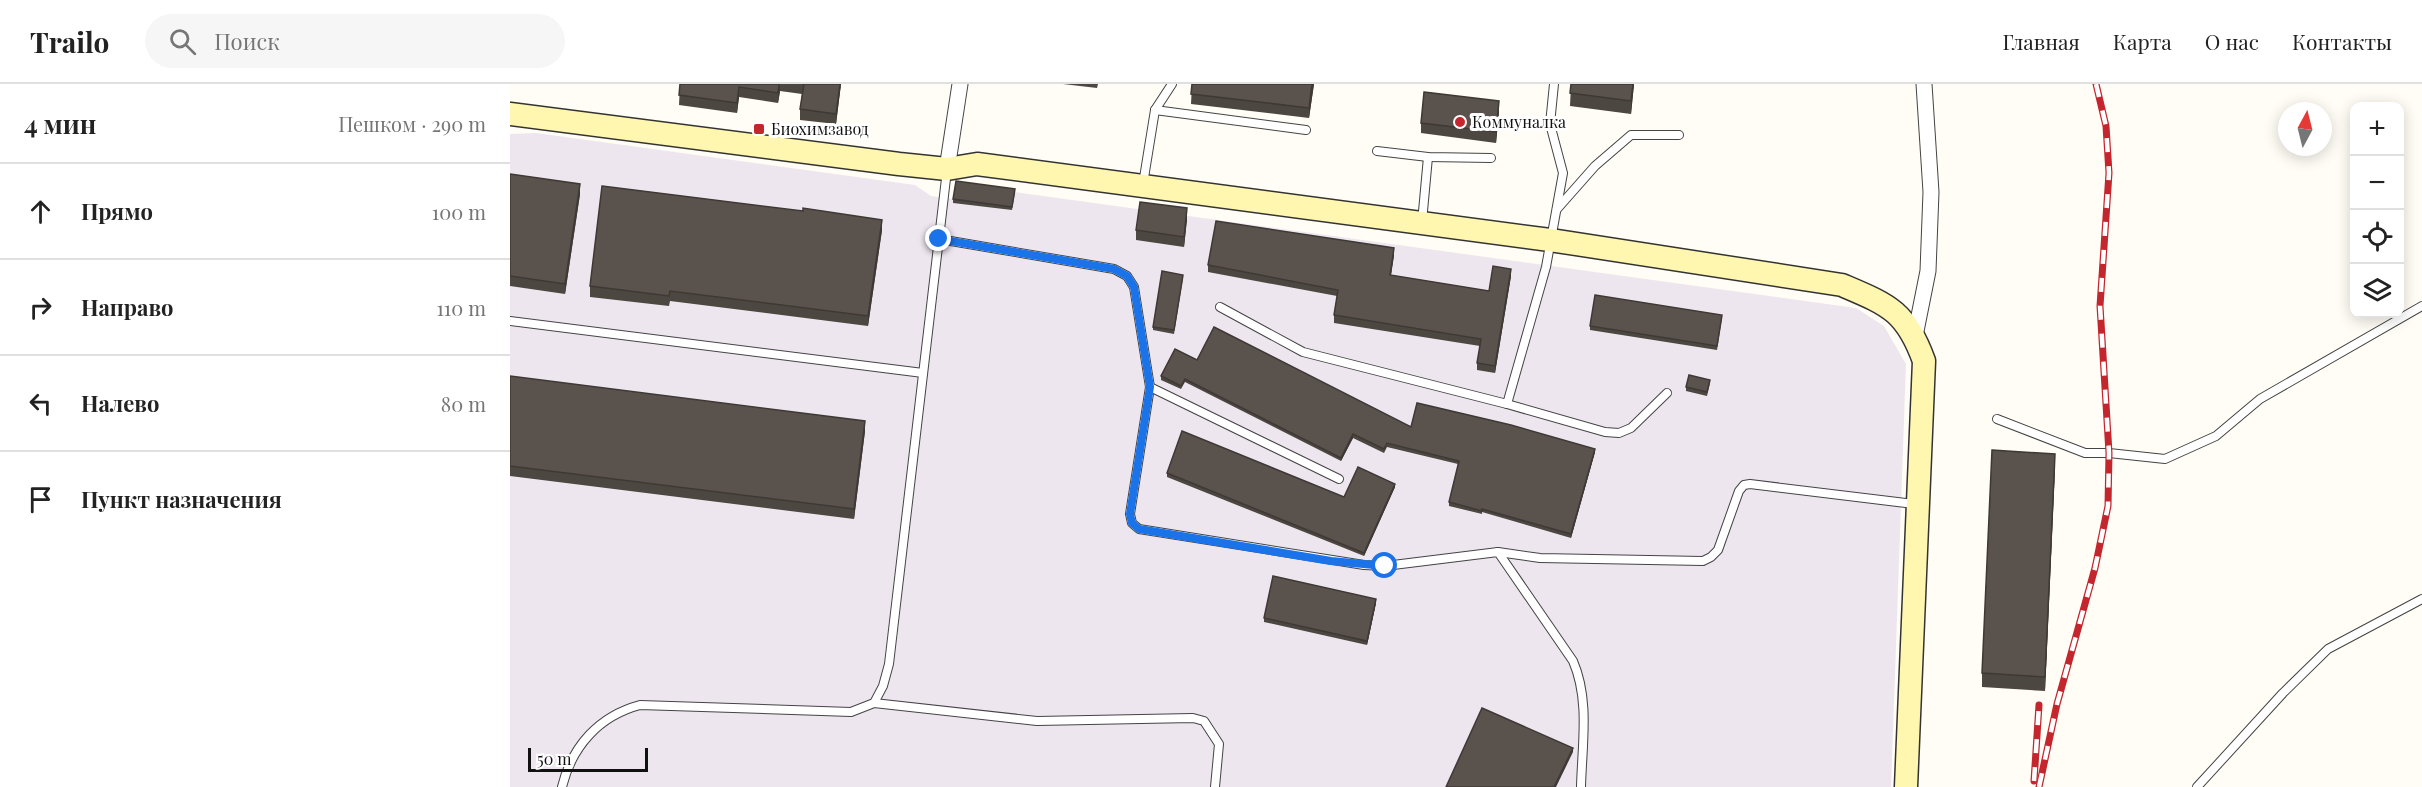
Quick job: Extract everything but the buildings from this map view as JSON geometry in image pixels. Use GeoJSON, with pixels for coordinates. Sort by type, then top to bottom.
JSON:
{"type":"FeatureCollection","features":[{"type":"Feature","properties":{"kind":"main road"},"geometry":{"type":"LineString","coordinates":[[510,114],[947,168],[977,164],[1422,222],[1842,285],[1876,300],[1893,310],[1915,336],[1924,361],[1906,787]]}},
{"type":"Feature","properties":{"kind":"street"},"geometry":{"type":"LineString","coordinates":[[947,168],[960,84]]}},
{"type":"Feature","properties":{"kind":"street"},"geometry":{"type":"LineString","coordinates":[[1915,336],[1928,271],[1929,248],[1931,192],[1924,84]]}},
{"type":"Feature","properties":{"kind":"lane"},"geometry":{"type":"LineString","coordinates":[[1142,187],[1155,110],[1172,84]]}},
{"type":"Feature","properties":{"kind":"lane"},"geometry":{"type":"LineString","coordinates":[[1507,404],[1546,267],[1563,173],[1550,124],[1554,84]]}},
{"type":"Feature","properties":{"kind":"lane"},"geometry":{"type":"LineString","coordinates":[[1155,110],[1306,130]]}},
{"type":"Feature","properties":{"kind":"lane"},"geometry":{"type":"LineString","coordinates":[[1556,210],[1595,166],[1631,135],[1679,135]]}},
{"type":"Feature","properties":{"kind":"lane"},"geometry":{"type":"LineString","coordinates":[[1377,151],[1428,157],[1491,158]]}},
{"type":"Feature","properties":{"kind":"lane"},"geometry":{"type":"LineString","coordinates":[[1422,222],[1428,157]]}},
{"type":"Feature","properties":{"kind":"lane"},"geometry":{"type":"LineString","coordinates":[[874,703],[883,686],[890,664],[947,168]]}},
{"type":"Feature","properties":{"kind":"lane"},"geometry":{"type":"LineString","coordinates":[[939,239],[1114,269],[1127,276],[1134,287],[1150,387],[1130,514],[1132,523],[1139,529],[1364,565],[1385,566],[1498,552],[1540,558],[1703,561],[1718,550],[1739,490],[1744,485],[1917,505]]}},
{"type":"Feature","properties":{"kind":"lane"},"geometry":{"type":"LineString","coordinates":[[1997,419],[2085,453],[2165,459],[2216,436],[2260,399],[2422,306]]}},
{"type":"Feature","properties":{"kind":"lane"},"geometry":{"type":"LineString","coordinates":[[1220,307],[1303,352],[1507,404],[1605,432],[1619,433],[1631,428],[1667,393]]}},
{"type":"Feature","properties":{"kind":"lane"},"geometry":{"type":"LineString","coordinates":[[510,321],[923,373]]}},
{"type":"Feature","properties":{"kind":"lane"},"geometry":{"type":"LineString","coordinates":[[1150,387],[1340,479]]}},
{"type":"Feature","properties":{"kind":"lane"},"geometry":{"type":"LineString","coordinates":[[1498,552],[1573,661],[1581,678],[1584,696],[1581,787]]}},
{"type":"Feature","properties":{"kind":"lane"},"geometry":{"type":"LineString","coordinates":[[2197,787],[2283,693],[2328,649],[2422,599]]}},
{"type":"Feature","properties":{"kind":"lane"},"geometry":{"type":"LineString","coordinates":[[562,787],[568,765],[581,744],[610,717],[632,707],[640,705],[851,712],[874,703],[1037,721],[1194,718],[1204,721],[1219,744],[1215,787]]}},
{"type":"Feature","properties":{"kind":"shaded area"},"geometry":{"type":"Polygon","coordinates":[[[536,133],[915,185],[931,196],[953,199],[956,184],[1856,308],[1884,326],[1906,364],[1891,787],[510,787],[510,134],[536,133]]]}},
{"type":"Feature","properties":{"kind":"railway"},"geometry":{"type":"LineString","coordinates":[[2039,787],[2057,704],[2095,568],[2108,506],[2109,453],[2100,306],[2109,173],[2106,126],[2096,84]]}},
{"type":"Feature","properties":{"kind":"railway"},"geometry":{"type":"LineString","coordinates":[[2034,781],[2039,705]]}},
{"type":"Feature","properties":{"kind":"place","name":"Коммуналка"},"geometry":{"type":"Point","coordinates":[1460,122]}},
{"type":"Feature","properties":{"kind":"place","name":"Биохимзавод"},"geometry":{"type":"Point","coordinates":[759,129]}},
{"type":"Feature","properties":{"kind":"route"},"geometry":{"type":"LineString","coordinates":[[939,239],[1114,269],[1127,276],[1134,287],[1150,387],[1130,514],[1132,523],[1139,529],[1331,561],[1385,566]]}}]}
